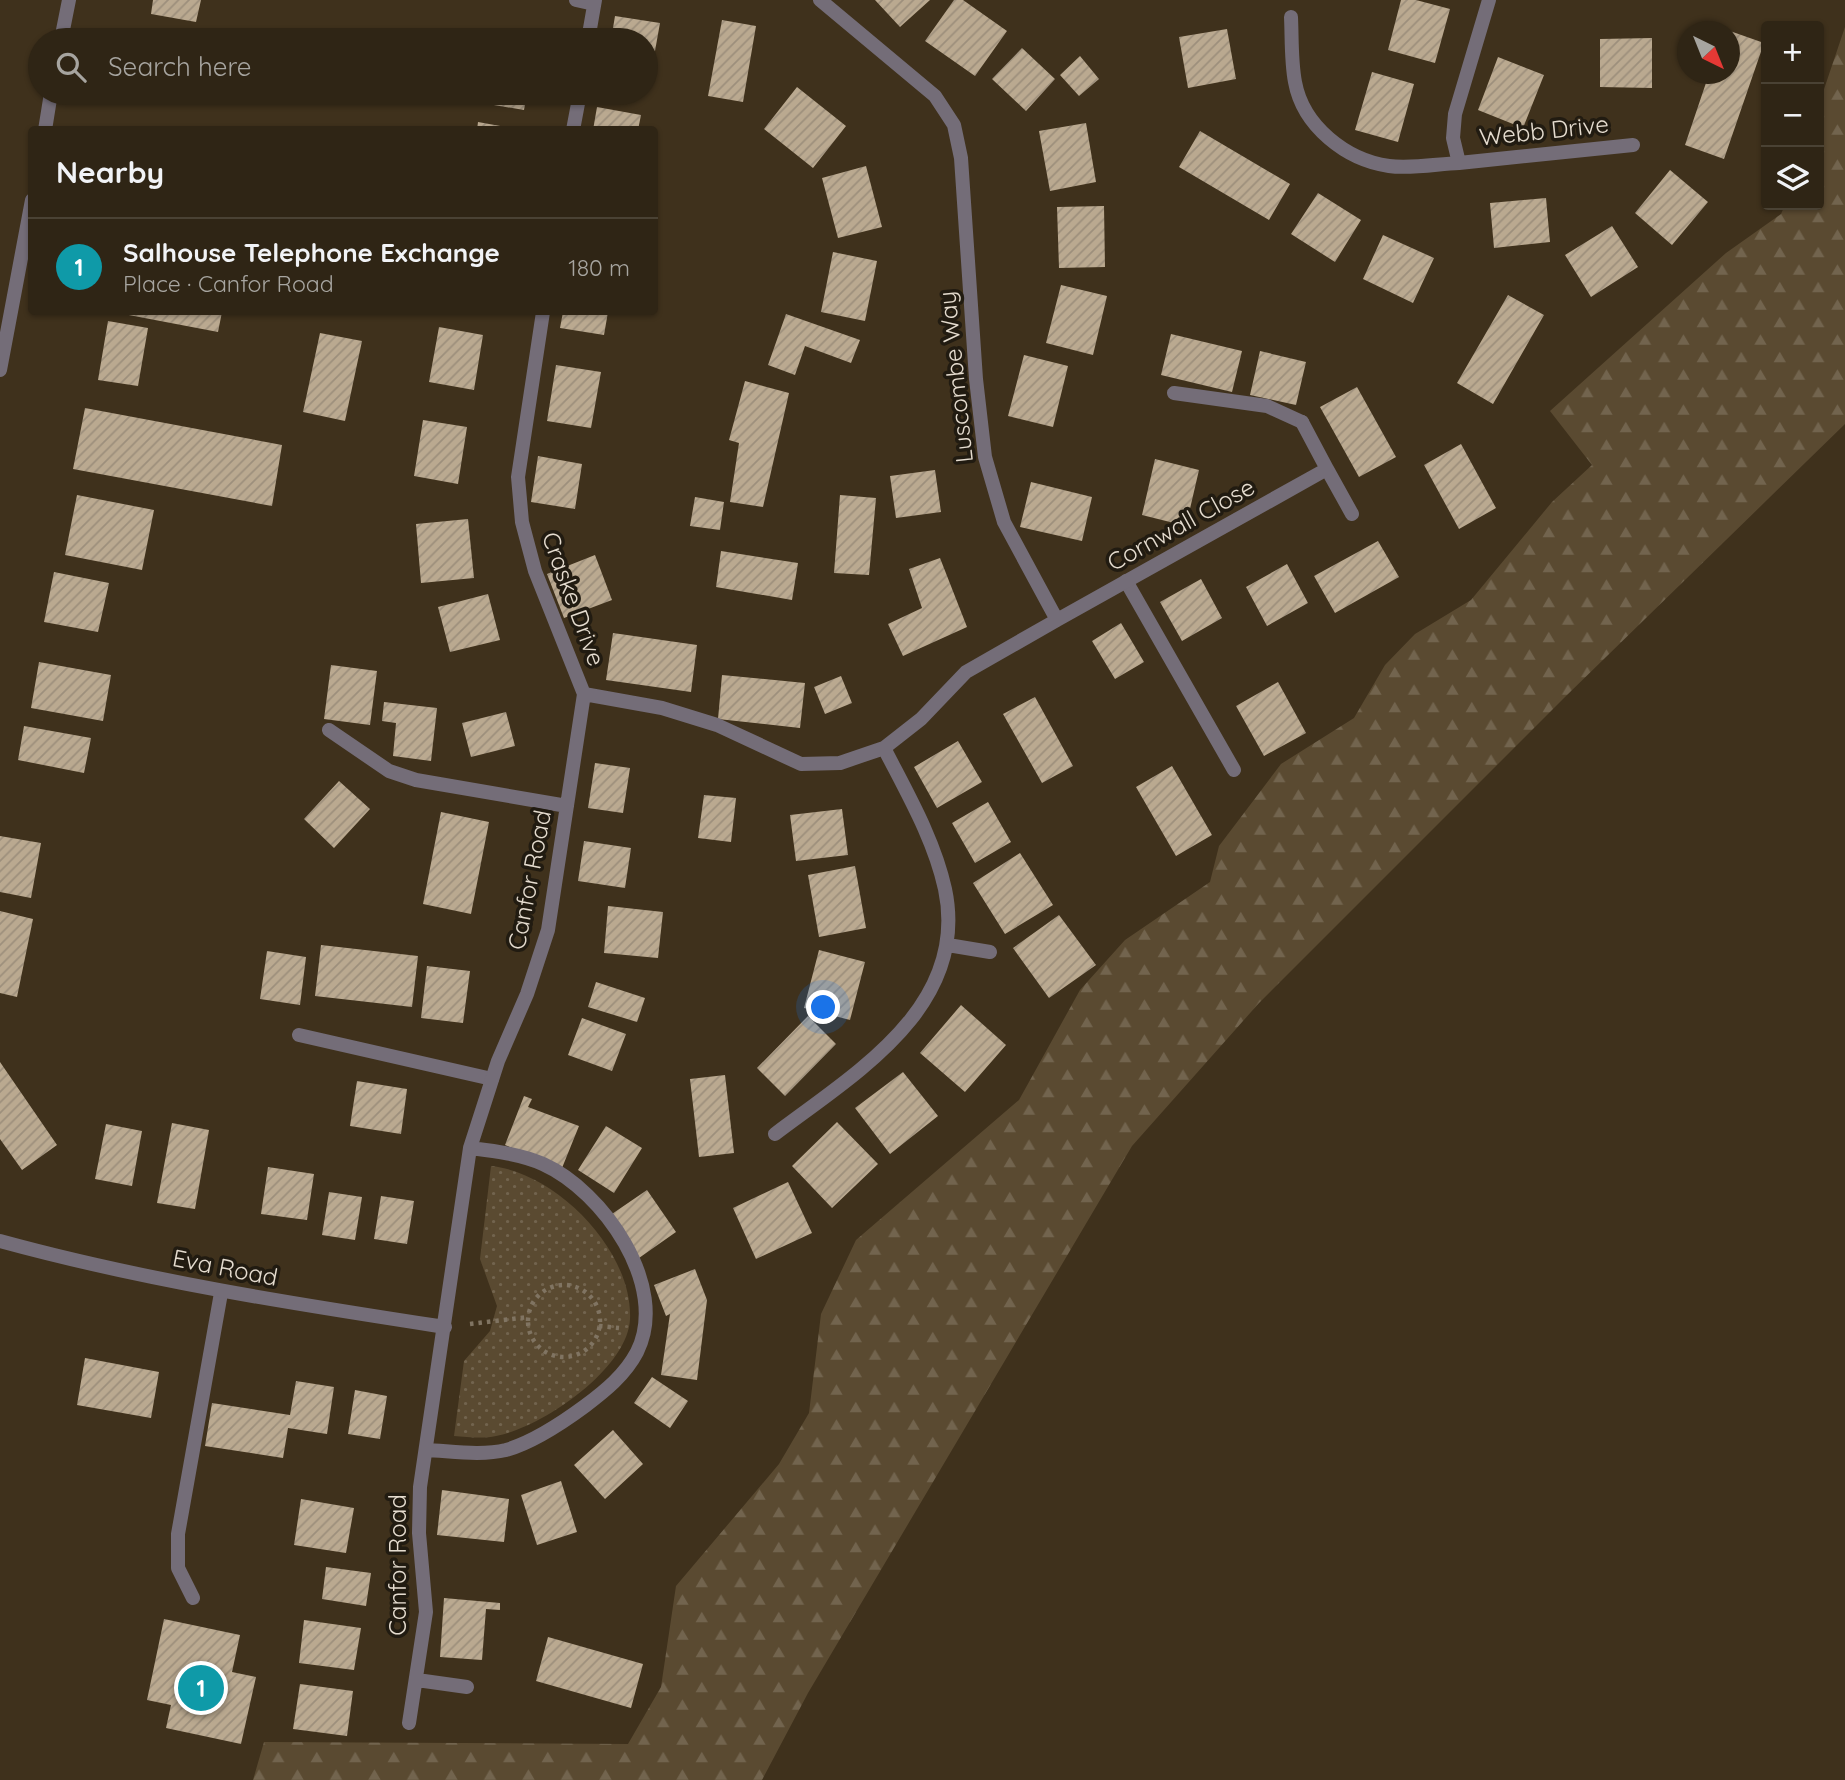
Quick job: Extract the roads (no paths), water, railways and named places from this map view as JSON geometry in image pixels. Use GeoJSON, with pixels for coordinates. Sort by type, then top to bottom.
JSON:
{"type":"FeatureCollection","features":[{"type":"Feature","properties":{"kind":"street"},"geometry":{"type":"LineString","coordinates":[[63,28],[69,0]]}},
{"type":"Feature","properties":{"kind":"street"},"geometry":{"type":"LineString","coordinates":[[576,0],[595,2],[590,28]]}},
{"type":"Feature","properties":{"kind":"street","name":"Luscombe Way"},"geometry":{"type":"LineString","coordinates":[[820,0],[935,96],[954,125],[961,158],[975,379],[985,457],[1004,522],[1057,620]]}},
{"type":"Feature","properties":{"kind":"street","name":"Webb Drive"},"geometry":{"type":"LineString","coordinates":[[1459,163],[1453,138],[1455,114],[1489,0]]}},
{"type":"Feature","properties":{"kind":"street","name":"Webb Drive"},"geometry":{"type":"LineString","coordinates":[[1291,17],[1295,83],[1306,113],[1329,139],[1361,159],[1390,166],[1459,163],[1633,145]]}},
{"type":"Feature","properties":{"kind":"street"},"geometry":{"type":"LineString","coordinates":[[46,126],[49,105]]}},
{"type":"Feature","properties":{"kind":"street"},"geometry":{"type":"LineString","coordinates":[[574,126],[578,105]]}},
{"type":"Feature","properties":{"kind":"street"},"geometry":{"type":"LineString","coordinates":[[0,370],[28,221]]}},
{"type":"Feature","properties":{"kind":"street","name":"Craske Drive"},"geometry":{"type":"LineString","coordinates":[[543,315],[518,477],[522,522],[535,571],[584,694]]}},
{"type":"Feature","properties":{"kind":"street"},"geometry":{"type":"LineString","coordinates":[[1174,393],[1266,407],[1302,422],[1353,514]]}},
{"type":"Feature","properties":{"kind":"street","name":"Cornwall Close"},"geometry":{"type":"LineString","coordinates":[[1057,620],[1327,469]]}},
{"type":"Feature","properties":{"kind":"street"},"geometry":{"type":"LineString","coordinates":[[1126,582],[1234,770]]}},
{"type":"Feature","properties":{"kind":"street"},"geometry":{"type":"LineString","coordinates":[[584,694],[662,708],[717,725],[801,764],[840,763],[884,748],[921,719],[966,672],[1057,620]]}},
{"type":"Feature","properties":{"kind":"street","name":"Canfor Road"},"geometry":{"type":"LineString","coordinates":[[409,1723],[426,1612],[419,1533],[420,1487],[470,1148],[492,1079],[527,994],[548,930],[584,694]]}},
{"type":"Feature","properties":{"kind":"street"},"geometry":{"type":"LineString","coordinates":[[328,730],[389,771],[416,780],[567,806]]}},
{"type":"Feature","properties":{"kind":"street"},"geometry":{"type":"LineString","coordinates":[[775,1134],[894,1040],[921,1010],[936,982],[948,945],[945,890],[921,821],[884,748]]}},
{"type":"Feature","properties":{"kind":"street"},"geometry":{"type":"LineString","coordinates":[[948,945],[990,952]]}},
{"type":"Feature","properties":{"kind":"street"},"geometry":{"type":"LineString","coordinates":[[299,1035],[492,1079]]}},
{"type":"Feature","properties":{"kind":"street"},"geometry":{"type":"LineString","coordinates":[[426,1450],[504,1450],[523,1444],[569,1418],[611,1386],[636,1353],[644,1331],[647,1300],[634,1261],[608,1218],[574,1183],[543,1164],[511,1154],[470,1148]]}},
{"type":"Feature","properties":{"kind":"street","name":"Eva Road"},"geometry":{"type":"LineString","coordinates":[[0,1241],[70,1261],[221,1293],[445,1326]]}},
{"type":"Feature","properties":{"kind":"street"},"geometry":{"type":"LineString","coordinates":[[193,1598],[178,1568],[177,1534],[221,1293]]}},
{"type":"Feature","properties":{"kind":"street"},"geometry":{"type":"LineString","coordinates":[[417,1680],[467,1687]]}},
{"type":"Feature","properties":{"kind":"place","name":"Salhouse Telephone Exchange"},"geometry":{"type":"Point","coordinates":[201,1688]}}]}
